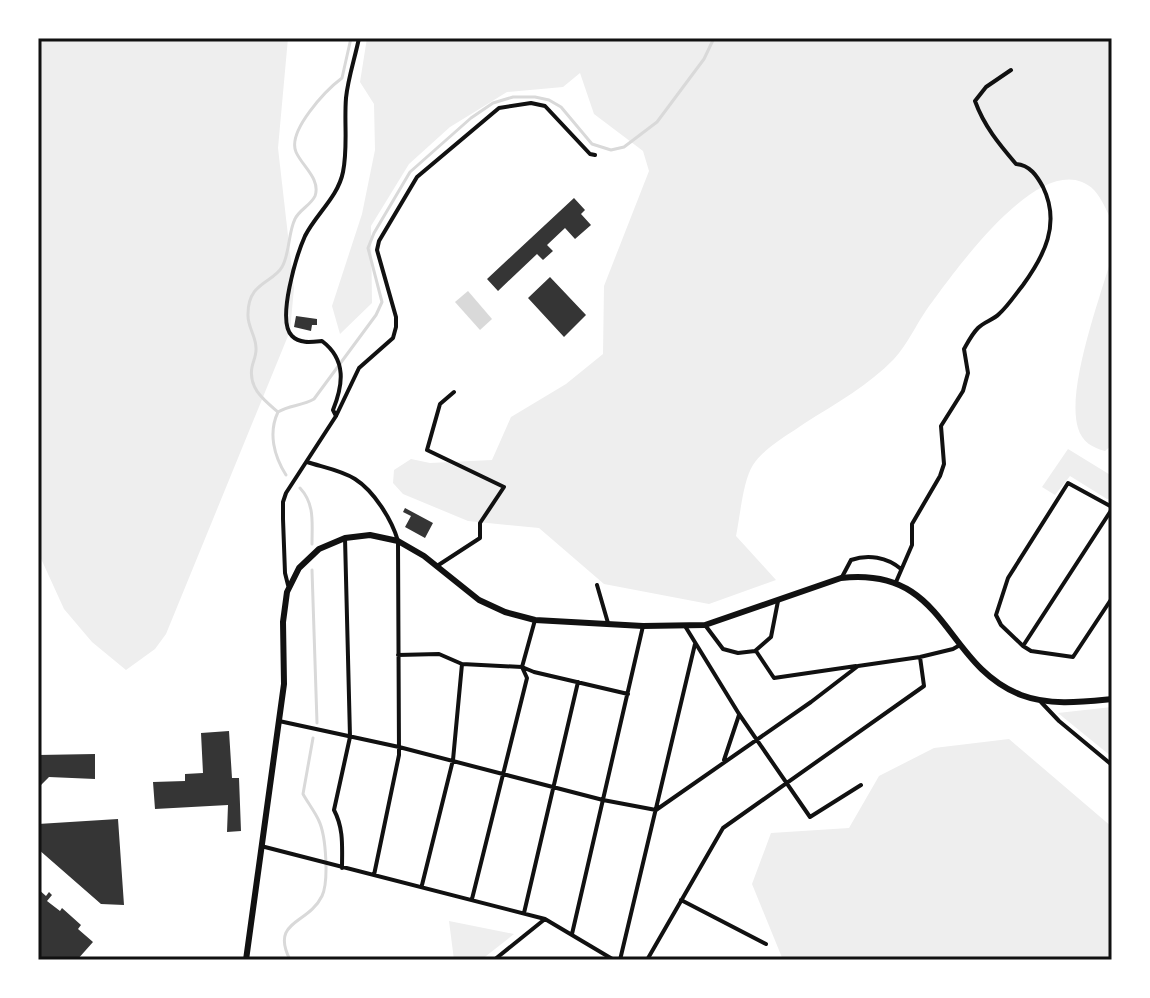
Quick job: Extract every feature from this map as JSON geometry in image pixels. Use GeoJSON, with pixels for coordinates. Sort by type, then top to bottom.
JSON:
{"type":"FeatureCollection","features":[{"type":"Feature","properties":{"kind":"street"},"geometry":{"type":"LineString","coordinates":[[336,416],[333,410],[341,390],[340,370],[335,357],[322,341],[306,342],[292,336],[287,328],[288,297],[306,233],[335,193],[343,174],[346,95],[359,38]]}},
{"type":"Feature","properties":{"kind":"street"},"geometry":{"type":"LineString","coordinates":[[896,582],[912,545],[912,524],[944,464],[941,426],[963,391],[968,373],[964,349],[978,328],[999,315],[1015,295],[1041,260],[1047,244],[1051,217],[1046,193],[1037,176],[1025,164],[1016,164],[997,140],[983,121],[975,101],[986,87],[1011,70]]}},
{"type":"Feature","properties":{"kind":"street"},"geometry":{"type":"LineString","coordinates":[[288,585],[283,502],[336,416],[359,368],[393,338],[396,317],[377,250],[379,241],[417,177],[499,108],[531,103],[545,106],[590,154],[595,155]]}},
{"type":"Feature","properties":{"kind":"street"},"geometry":{"type":"LineString","coordinates":[[437,566],[480,538],[480,523],[504,487],[427,450],[440,404],[454,392]]}},
{"type":"Feature","properties":{"kind":"street"},"geometry":{"type":"LineString","coordinates":[[307,462],[355,479],[394,527],[398,541],[399,747],[374,875]]}},
{"type":"Feature","properties":{"kind":"street"},"geometry":{"type":"LineString","coordinates":[[1023,646],[1112,508],[1068,483],[1008,578],[996,615],[1001,625],[1023,646],[1040,653],[1073,657],[1112,598]]}},
{"type":"Feature","properties":{"kind":"street"},"geometry":{"type":"LineString","coordinates":[[246,960],[284,684],[284,606],[288,585],[299,568],[319,549],[345,538],[370,535],[408,545],[479,600],[505,612],[535,620],[643,626],[705,625],[841,578],[860,576],[896,582],[922,598],[960,645],[989,676],[1006,688],[1039,700],[1085,702],[1112,699]]}},
{"type":"Feature","properties":{"kind":"street"},"geometry":{"type":"LineString","coordinates":[[342,868],[342,834],[334,810],[350,737],[345,538]]}},
{"type":"Feature","properties":{"kind":"street"},"geometry":{"type":"LineString","coordinates":[[841,578],[851,560],[868,555],[894,563],[901,569]]}},
{"type":"Feature","properties":{"kind":"street"},"geometry":{"type":"LineString","coordinates":[[597,585],[608,623]]}},
{"type":"Feature","properties":{"kind":"street"},"geometry":{"type":"LineString","coordinates":[[705,625],[723,649],[738,653],[755,651],[771,637],[778,601]]}},
{"type":"Feature","properties":{"kind":"street"},"geometry":{"type":"LineString","coordinates":[[472,899],[527,678],[522,667],[535,620]]}},
{"type":"Feature","properties":{"kind":"street"},"geometry":{"type":"LineString","coordinates":[[572,934],[643,626]]}},
{"type":"Feature","properties":{"kind":"street"},"geometry":{"type":"LineString","coordinates":[[685,626],[739,714],[810,817],[861,785]]}},
{"type":"Feature","properties":{"kind":"street"},"geometry":{"type":"LineString","coordinates":[[261,846],[545,919],[617,960],[695,644]]}},
{"type":"Feature","properties":{"kind":"street"},"geometry":{"type":"LineString","coordinates":[[755,651],[774,678],[920,657],[960,645]]}},
{"type":"Feature","properties":{"kind":"street"},"geometry":{"type":"LineString","coordinates":[[398,655],[439,654],[462,664],[522,667],[628,694]]}},
{"type":"Feature","properties":{"kind":"street"},"geometry":{"type":"LineString","coordinates":[[647,960],[723,828],[924,686],[920,657]]}},
{"type":"Feature","properties":{"kind":"street"},"geometry":{"type":"LineString","coordinates":[[422,886],[453,760],[462,664]]}},
{"type":"Feature","properties":{"kind":"street"},"geometry":{"type":"LineString","coordinates":[[279,721],[453,760],[603,800],[656,810],[858,666]]}},
{"type":"Feature","properties":{"kind":"street"},"geometry":{"type":"LineString","coordinates":[[524,913],[578,682]]}},
{"type":"Feature","properties":{"kind":"street"},"geometry":{"type":"LineString","coordinates":[[1039,700],[1112,765]]}},
{"type":"Feature","properties":{"kind":"street"},"geometry":{"type":"LineString","coordinates":[[724,762],[739,714]]}},
{"type":"Feature","properties":{"kind":"street"},"geometry":{"type":"LineString","coordinates":[[681,900],[766,944]]}},
{"type":"Feature","properties":{"kind":"street"},"geometry":{"type":"LineString","coordinates":[[494,960],[545,919]]}},
{"type":"Feature","properties":{"kind":"shaded area"},"geometry":{"type":"Polygon","coordinates":[[[38,38],[288,38],[278,148],[294,288],[290,331],[166,634],[155,649],[126,670],[92,642],[64,609],[38,552],[38,38]]]}},
{"type":"Feature","properties":{"kind":"shaded area"},"geometry":{"type":"Polygon","coordinates":[[[367,38],[1112,38],[1112,222],[1094,190],[1074,180],[1050,183],[1026,197],[978,243],[927,309],[894,359],[863,386],[777,442],[758,459],[747,480],[736,536],[776,580],[709,604],[604,584],[539,528],[468,521],[403,494],[393,483],[394,470],[411,459],[430,463],[492,460],[511,417],[566,384],[603,354],[604,286],[649,171],[643,151],[594,114],[580,73],[563,87],[507,92],[450,127],[409,164],[371,226],[372,303],[340,334],[332,306],[362,214],[375,150],[374,104],[360,82],[367,38]]]}},
{"type":"Feature","properties":{"kind":"shaded area"},"geometry":{"type":"Polygon","coordinates":[[[1112,256],[1112,445],[1105,451],[1092,446],[1082,437],[1076,411],[1080,368],[1112,256]]]}},
{"type":"Feature","properties":{"kind":"shaded area"},"geometry":{"type":"Polygon","coordinates":[[[468,291],[492,319],[480,330],[455,302],[468,291]]]}},
{"type":"Feature","properties":{"kind":"shaded area"},"geometry":{"type":"Polygon","coordinates":[[[1068,449],[1112,476],[1112,498],[1107,499],[1070,476],[1055,495],[1042,487],[1068,449]]]}},
{"type":"Feature","properties":{"kind":"shaded area"},"geometry":{"type":"Polygon","coordinates":[[[1112,707],[1112,757],[1058,713],[1112,707]]]}},
{"type":"Feature","properties":{"kind":"shaded area"},"geometry":{"type":"Polygon","coordinates":[[[1009,739],[1112,827],[1112,960],[783,960],[752,884],[771,833],[849,828],[879,776],[934,748],[1009,739]]]}},
{"type":"Feature","properties":{"kind":"shaded area"},"geometry":{"type":"Polygon","coordinates":[[[449,921],[514,934],[481,960],[454,960],[449,921]]]}},
{"type":"Feature","properties":{"kind":"building"},"geometry":{"type":"Polygon","coordinates":[[[574,198],[585,210],[581,214],[591,225],[575,239],[565,228],[547,245],[553,251],[543,260],[537,254],[498,291],[487,279],[574,198]]]}},
{"type":"Feature","properties":{"kind":"building"},"geometry":{"type":"Polygon","coordinates":[[[550,277],[586,315],[564,337],[528,298],[550,277]]]}},
{"type":"Feature","properties":{"kind":"building"},"geometry":{"type":"Polygon","coordinates":[[[296,316],[317,319],[317,325],[312,325],[311,331],[294,327],[296,316]]]}},
{"type":"Feature","properties":{"kind":"building"},"geometry":{"type":"Polygon","coordinates":[[[405,508],[433,523],[425,538],[405,527],[411,516],[403,512],[405,508]]]}},
{"type":"Feature","properties":{"kind":"building"},"geometry":{"type":"Polygon","coordinates":[[[229,731],[232,778],[239,778],[241,831],[227,832],[228,805],[155,809],[153,782],[185,781],[185,774],[203,773],[201,733],[229,731]]]}},
{"type":"Feature","properties":{"kind":"building"},"geometry":{"type":"Polygon","coordinates":[[[95,754],[95,779],[49,777],[38,788],[38,755],[95,754]]]}},
{"type":"Feature","properties":{"kind":"building"},"geometry":{"type":"Polygon","coordinates":[[[118,819],[124,905],[101,904],[38,849],[38,824],[118,819]]]}},
{"type":"Feature","properties":{"kind":"building"},"geometry":{"type":"Polygon","coordinates":[[[38,889],[46,896],[49,892],[52,895],[47,901],[60,911],[62,908],[81,925],[78,929],[93,942],[77,960],[38,960],[38,889]]]}},
{"type":"Feature","properties":{"kind":"waterway"},"geometry":{"type":"LineString","coordinates":[[286,475],[274,444],[273,428],[278,412],[258,393],[252,381],[256,345],[248,319],[249,303],[256,289],[282,267],[295,219],[315,196],[315,184],[296,152],[297,133],[310,112],[342,78],[351,38]]}},
{"type":"Feature","properties":{"kind":"waterway"},"geometry":{"type":"LineString","coordinates":[[278,412],[314,399],[376,315],[382,302],[368,248],[374,233],[410,172],[471,118],[493,103],[513,97],[535,97],[561,107],[592,144],[611,150],[624,147],[657,122],[704,59],[714,38]]}},
{"type":"Feature","properties":{"kind":"waterway"},"geometry":{"type":"LineString","coordinates":[[300,488],[310,507],[312,544]]}},
{"type":"Feature","properties":{"kind":"waterway"},"geometry":{"type":"LineString","coordinates":[[312,570],[317,723]]}},
{"type":"Feature","properties":{"kind":"waterway"},"geometry":{"type":"LineString","coordinates":[[290,960],[285,947],[288,930],[316,905],[322,896],[325,880],[326,858],[321,828],[303,794],[313,738]]}}]}
